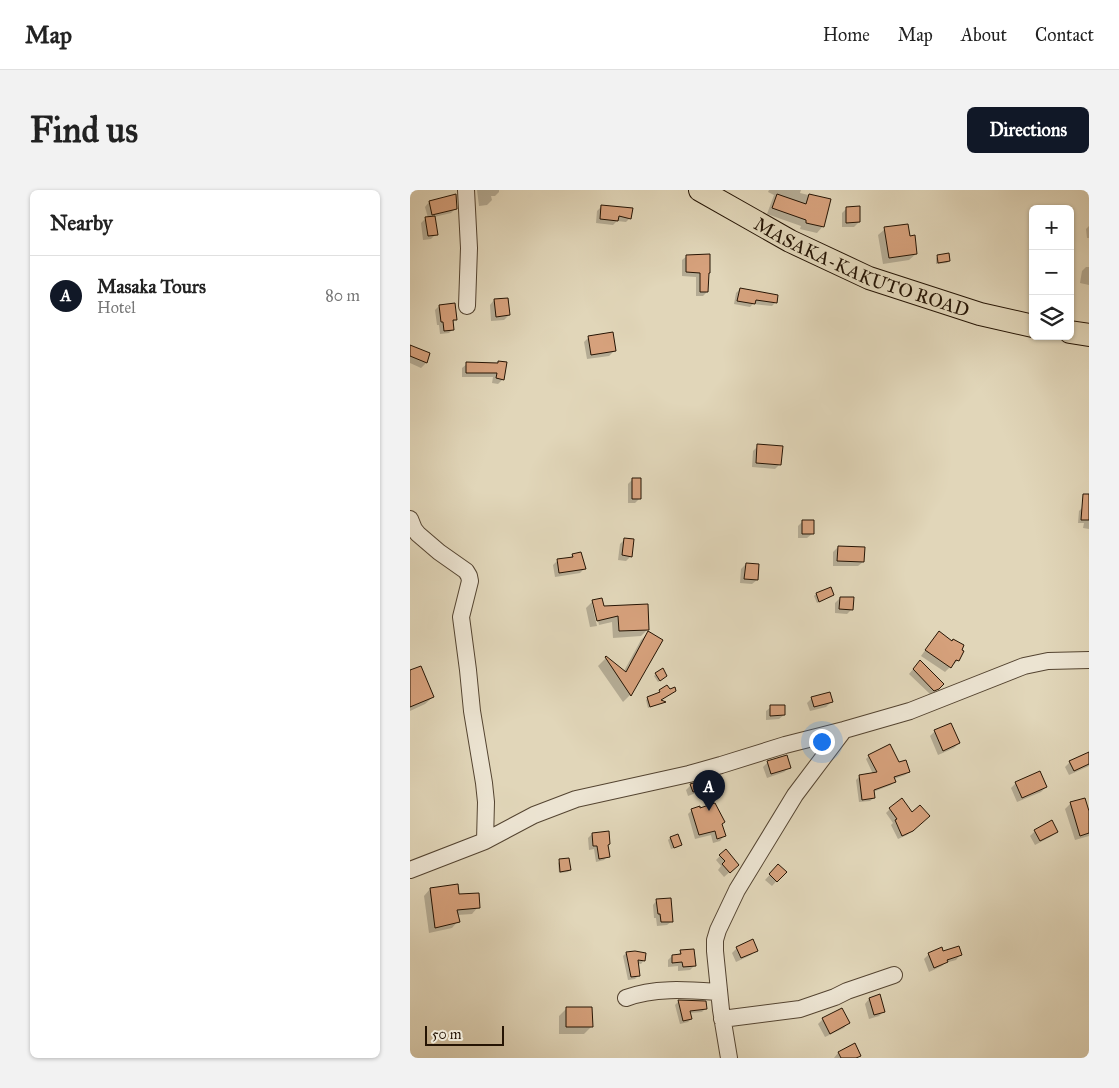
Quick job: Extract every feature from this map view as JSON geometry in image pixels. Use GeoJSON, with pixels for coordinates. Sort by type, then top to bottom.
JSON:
{"type":"FeatureCollection","features":[{"type":"Feature","properties":{"kind":"highway","name":"MASAKA-KAKUTO ROAD"},"geometry":{"type":"LineString","coordinates":[[700,190],[790,241],[869,278],[980,314],[1029,325]]}},
{"type":"Feature","properties":{"kind":"highway"},"geometry":{"type":"LineString","coordinates":[[1074,333],[1089,335]]}},
{"type":"Feature","properties":{"kind":"street"},"geometry":{"type":"LineString","coordinates":[[466,190],[469,248],[467,306]]}},
{"type":"Feature","properties":{"kind":"street"},"geometry":{"type":"LineString","coordinates":[[410,519],[418,534],[466,571],[469,576],[470,581],[461,617],[472,711],[484,783],[486,802],[485,841]]}},
{"type":"Feature","properties":{"kind":"street"},"geometry":{"type":"LineString","coordinates":[[410,870],[485,841],[534,815],[576,799],[689,774],[785,745],[910,711],[1024,666],[1048,661],[1089,660]]}},
{"type":"Feature","properties":{"kind":"street"},"geometry":{"type":"LineString","coordinates":[[729,1058],[722,1019],[715,951],[715,940],[718,930],[737,890],[795,795],[844,730]]}},
{"type":"Feature","properties":{"kind":"street"},"geometry":{"type":"LineString","coordinates":[[722,1019],[800,1009],[847,990],[894,975]]}},
{"type":"Feature","properties":{"kind":"street"},"geometry":{"type":"LineString","coordinates":[[626,998],[634,995],[684,990],[719,992]]}},
{"type":"Feature","properties":{"kind":"building"},"geometry":{"type":"Polygon","coordinates":[[[456,194],[457,209],[432,215],[429,201],[456,194]]]}},
{"type":"Feature","properties":{"kind":"building"},"geometry":{"type":"Polygon","coordinates":[[[777,194],[806,204],[809,194],[831,199],[824,227],[806,223],[806,220],[772,208],[777,194]]]}},
{"type":"Feature","properties":{"kind":"building"},"geometry":{"type":"Polygon","coordinates":[[[601,205],[633,208],[631,219],[619,216],[618,221],[600,219],[601,205]]]}},
{"type":"Feature","properties":{"kind":"building"},"geometry":{"type":"Polygon","coordinates":[[[860,206],[860,222],[846,223],[846,207],[860,206]]]}},
{"type":"Feature","properties":{"kind":"building"},"geometry":{"type":"Polygon","coordinates":[[[435,216],[438,235],[428,236],[425,217],[435,216]]]}},
{"type":"Feature","properties":{"kind":"building"},"geometry":{"type":"Polygon","coordinates":[[[908,224],[910,236],[915,235],[917,254],[889,258],[884,227],[908,224]]]}},
{"type":"Feature","properties":{"kind":"building"},"geometry":{"type":"Polygon","coordinates":[[[949,253],[950,261],[938,263],[937,255],[949,253]]]}},
{"type":"Feature","properties":{"kind":"building"},"geometry":{"type":"Polygon","coordinates":[[[710,254],[708,292],[700,292],[700,273],[686,272],[686,255],[710,254]]]}},
{"type":"Feature","properties":{"kind":"building"},"geometry":{"type":"Polygon","coordinates":[[[740,288],[778,295],[777,303],[756,300],[755,304],[737,301],[740,288]]]}},
{"type":"Feature","properties":{"kind":"building"},"geometry":{"type":"Polygon","coordinates":[[[508,298],[510,315],[496,317],[494,299],[508,298]]]}},
{"type":"Feature","properties":{"kind":"building"},"geometry":{"type":"Polygon","coordinates":[[[455,303],[457,320],[453,320],[454,330],[444,331],[439,305],[455,303]]]}},
{"type":"Feature","properties":{"kind":"building"},"geometry":{"type":"Polygon","coordinates":[[[613,332],[616,351],[591,355],[588,336],[613,332]]]}},
{"type":"Feature","properties":{"kind":"building"},"geometry":{"type":"Polygon","coordinates":[[[410,345],[430,353],[427,363],[410,356],[410,345]]]}},
{"type":"Feature","properties":{"kind":"building"},"geometry":{"type":"Polygon","coordinates":[[[498,361],[507,362],[504,380],[496,378],[497,373],[466,373],[466,362],[498,363],[498,361]]]}},
{"type":"Feature","properties":{"kind":"building"},"geometry":{"type":"Polygon","coordinates":[[[757,444],[783,446],[781,465],[756,463],[757,444]]]}},
{"type":"Feature","properties":{"kind":"building"},"geometry":{"type":"Polygon","coordinates":[[[632,478],[641,478],[641,499],[632,499],[632,478]]]}},
{"type":"Feature","properties":{"kind":"building"},"geometry":{"type":"Polygon","coordinates":[[[1083,494],[1089,494],[1089,520],[1081,520],[1083,494]]]}},
{"type":"Feature","properties":{"kind":"building"},"geometry":{"type":"Polygon","coordinates":[[[802,520],[814,520],[814,534],[802,534],[802,520]]]}},
{"type":"Feature","properties":{"kind":"building"},"geometry":{"type":"Polygon","coordinates":[[[624,538],[634,539],[632,557],[622,555],[624,538]]]}},
{"type":"Feature","properties":{"kind":"building"},"geometry":{"type":"Polygon","coordinates":[[[838,546],[865,547],[864,562],[837,561],[838,546]]]}},
{"type":"Feature","properties":{"kind":"building"},"geometry":{"type":"Polygon","coordinates":[[[581,552],[586,569],[559,573],[557,559],[573,557],[572,554],[581,552]]]}},
{"type":"Feature","properties":{"kind":"building"},"geometry":{"type":"Polygon","coordinates":[[[746,563],[759,564],[758,580],[744,579],[746,563]]]}},
{"type":"Feature","properties":{"kind":"building"},"geometry":{"type":"Polygon","coordinates":[[[831,587],[834,595],[819,602],[816,593],[831,587]]]}},
{"type":"Feature","properties":{"kind":"building"},"geometry":{"type":"Polygon","coordinates":[[[840,597],[854,597],[853,610],[839,609],[840,597]]]}},
{"type":"Feature","properties":{"kind":"building"},"geometry":{"type":"Polygon","coordinates":[[[602,598],[604,606],[648,604],[649,630],[619,631],[618,616],[597,621],[592,600],[602,598]]]}},
{"type":"Feature","properties":{"kind":"building"},"geometry":{"type":"Polygon","coordinates":[[[648,631],[663,640],[631,696],[605,657],[626,672],[648,631]]]}},
{"type":"Feature","properties":{"kind":"building"},"geometry":{"type":"Polygon","coordinates":[[[939,631],[952,641],[953,639],[964,645],[962,650],[964,651],[959,661],[956,660],[951,668],[925,650],[939,631]]]}},
{"type":"Feature","properties":{"kind":"building"},"geometry":{"type":"Polygon","coordinates":[[[920,660],[944,684],[939,689],[934,691],[913,669],[920,660]]]}},
{"type":"Feature","properties":{"kind":"building"},"geometry":{"type":"Polygon","coordinates":[[[421,666],[434,697],[410,707],[410,670],[421,666]]]}},
{"type":"Feature","properties":{"kind":"building"},"geometry":{"type":"Polygon","coordinates":[[[663,668],[667,676],[660,681],[655,673],[663,668]]]}},
{"type":"Feature","properties":{"kind":"building"},"geometry":{"type":"Polygon","coordinates":[[[667,685],[670,689],[675,687],[676,691],[661,700],[666,702],[650,707],[647,697],[660,692],[659,690],[667,685]]]}},
{"type":"Feature","properties":{"kind":"building"},"geometry":{"type":"Polygon","coordinates":[[[830,692],[833,702],[814,707],[811,697],[830,692]]]}},
{"type":"Feature","properties":{"kind":"building"},"geometry":{"type":"Polygon","coordinates":[[[770,705],[785,705],[785,715],[770,716],[770,705]]]}},
{"type":"Feature","properties":{"kind":"building"},"geometry":{"type":"Polygon","coordinates":[[[951,723],[960,743],[943,751],[934,730],[951,723]]]}},
{"type":"Feature","properties":{"kind":"building"},"geometry":{"type":"Polygon","coordinates":[[[890,744],[899,762],[906,760],[910,772],[894,777],[896,782],[874,790],[875,798],[862,800],[859,775],[877,772],[868,755],[890,744]]]}},
{"type":"Feature","properties":{"kind":"building"},"geometry":{"type":"Polygon","coordinates":[[[1089,752],[1089,764],[1074,771],[1069,761],[1089,752]]]}},
{"type":"Feature","properties":{"kind":"building"},"geometry":{"type":"Polygon","coordinates":[[[787,755],[791,768],[771,774],[767,761],[787,755]]]}},
{"type":"Feature","properties":{"kind":"building"},"geometry":{"type":"Polygon","coordinates":[[[1040,771],[1047,787],[1022,798],[1015,782],[1040,771]]]}},
{"type":"Feature","properties":{"kind":"building"},"geometry":{"type":"Polygon","coordinates":[[[705,780],[707,787],[693,792],[690,784],[705,780]]]}},
{"type":"Feature","properties":{"kind":"building"},"geometry":{"type":"Polygon","coordinates":[[[902,798],[912,812],[920,805],[930,816],[913,831],[902,836],[895,820],[897,819],[889,808],[902,798]]]}},
{"type":"Feature","properties":{"kind":"building"},"geometry":{"type":"Polygon","coordinates":[[[1085,798],[1089,811],[1089,833],[1080,836],[1070,802],[1085,798]]]}},
{"type":"Feature","properties":{"kind":"building"},"geometry":{"type":"Polygon","coordinates":[[[715,803],[725,822],[722,824],[726,836],[717,839],[715,831],[699,835],[691,809],[715,803]]]}},
{"type":"Feature","properties":{"kind":"building"},"geometry":{"type":"Polygon","coordinates":[[[1052,820],[1058,832],[1040,841],[1034,830],[1052,820]]]}},
{"type":"Feature","properties":{"kind":"building"},"geometry":{"type":"Polygon","coordinates":[[[609,831],[610,844],[608,845],[610,857],[599,859],[597,846],[593,846],[592,833],[609,831]]]}},
{"type":"Feature","properties":{"kind":"building"},"geometry":{"type":"Polygon","coordinates":[[[678,834],[682,845],[674,848],[670,837],[678,834]]]}},
{"type":"Feature","properties":{"kind":"building"},"geometry":{"type":"Polygon","coordinates":[[[726,849],[739,865],[730,873],[722,864],[725,861],[719,855],[726,849]]]}},
{"type":"Feature","properties":{"kind":"building"},"geometry":{"type":"Polygon","coordinates":[[[569,858],[571,870],[560,872],[559,859],[569,858]]]}},
{"type":"Feature","properties":{"kind":"building"},"geometry":{"type":"Polygon","coordinates":[[[778,864],[787,872],[777,882],[769,874],[778,864]]]}},
{"type":"Feature","properties":{"kind":"building"},"geometry":{"type":"Polygon","coordinates":[[[458,884],[459,894],[479,893],[480,908],[457,910],[460,922],[435,928],[430,888],[458,884]]]}},
{"type":"Feature","properties":{"kind":"building"},"geometry":{"type":"Polygon","coordinates":[[[671,898],[673,922],[661,922],[656,899],[671,898]]]}},
{"type":"Feature","properties":{"kind":"building"},"geometry":{"type":"Polygon","coordinates":[[[753,939],[758,951],[741,958],[736,947],[753,939]]]}},
{"type":"Feature","properties":{"kind":"building"},"geometry":{"type":"Polygon","coordinates":[[[959,946],[962,955],[947,960],[948,962],[934,968],[928,953],[942,947],[943,951],[959,946]]]}},
{"type":"Feature","properties":{"kind":"building"},"geometry":{"type":"Polygon","coordinates":[[[694,949],[696,966],[683,967],[682,962],[672,963],[672,955],[681,954],[680,950],[694,949]]]}},
{"type":"Feature","properties":{"kind":"building"},"geometry":{"type":"Polygon","coordinates":[[[626,952],[646,953],[645,961],[638,960],[640,976],[631,977],[626,952]]]}},
{"type":"Feature","properties":{"kind":"building"},"geometry":{"type":"Polygon","coordinates":[[[880,994],[885,1012],[874,1015],[869,998],[880,994]]]}},
{"type":"Feature","properties":{"kind":"building"},"geometry":{"type":"Polygon","coordinates":[[[678,1000],[706,1001],[707,1009],[690,1011],[692,1019],[683,1021],[678,1000]]]}},
{"type":"Feature","properties":{"kind":"building"},"geometry":{"type":"Polygon","coordinates":[[[566,1007],[592,1007],[593,1027],[566,1027],[566,1007]]]}},
{"type":"Feature","properties":{"kind":"building"},"geometry":{"type":"Polygon","coordinates":[[[842,1008],[850,1023],[830,1034],[822,1018],[842,1008]]]}},
{"type":"Feature","properties":{"kind":"building"},"geometry":{"type":"Polygon","coordinates":[[[855,1043],[861,1056],[841,1058],[838,1052],[855,1043]]]}},
{"type":"Feature","properties":{"kind":"place","name":"Masaka Tours"},"geometry":{"type":"Point","coordinates":[709,811]}}]}
